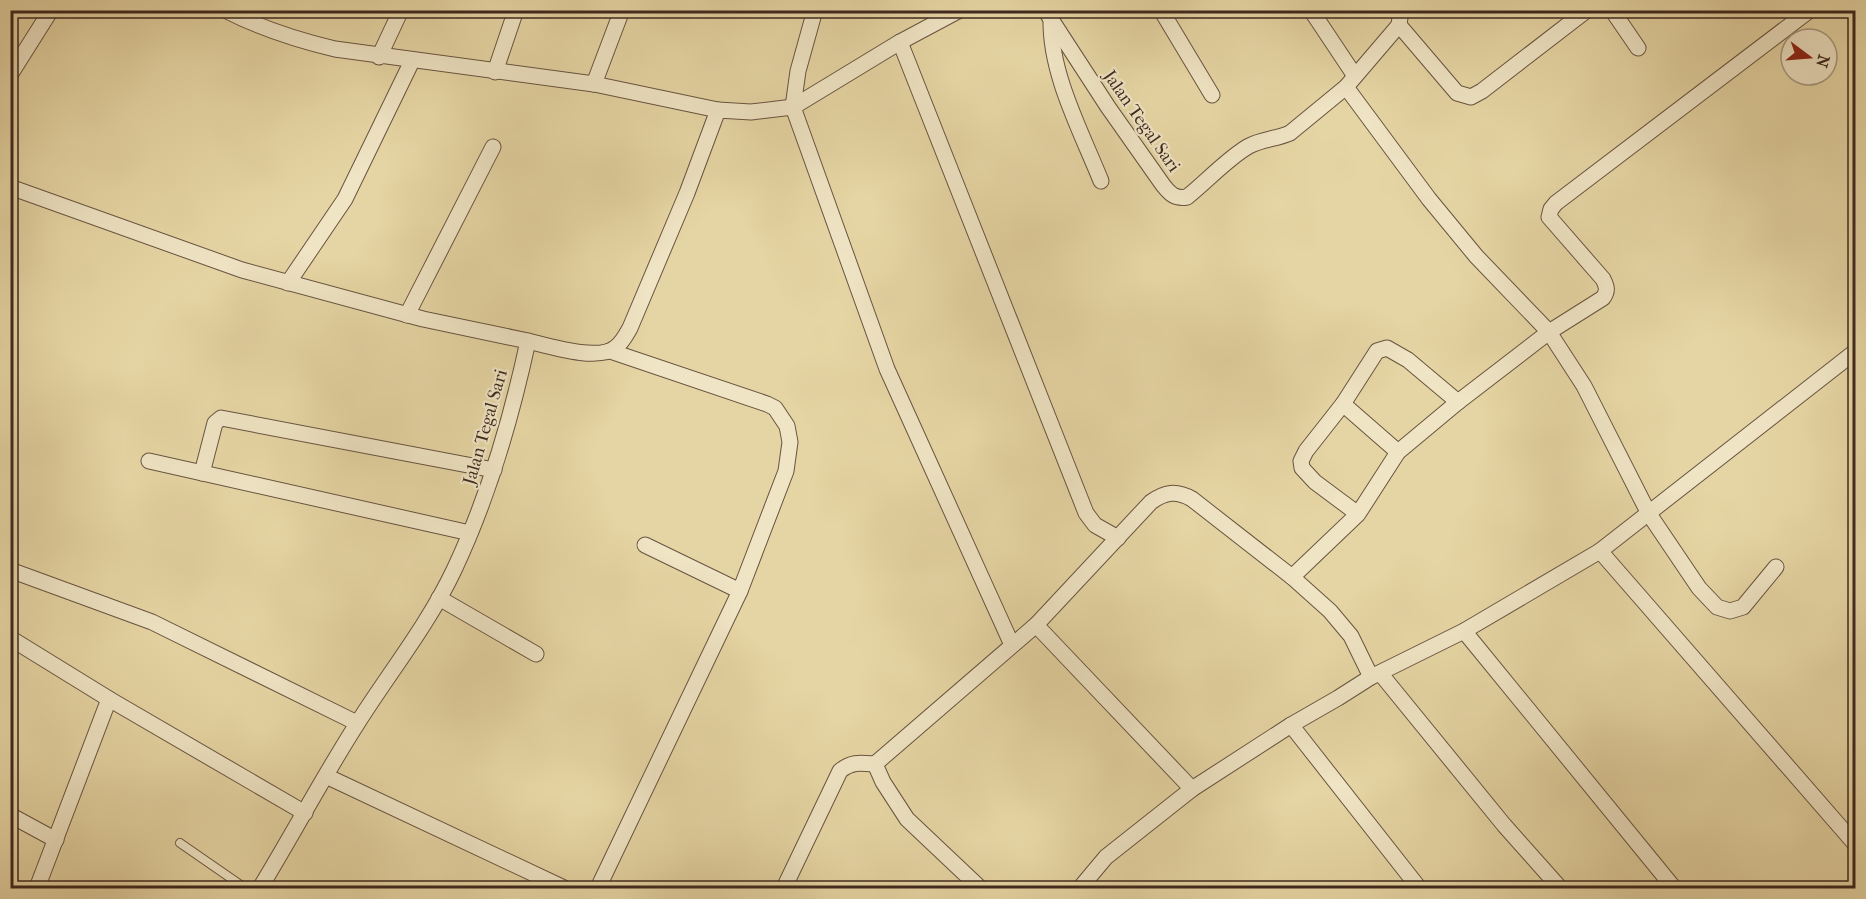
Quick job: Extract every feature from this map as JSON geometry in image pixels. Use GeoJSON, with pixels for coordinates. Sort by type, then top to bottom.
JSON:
{"type":"FeatureCollection","features":[{"type":"Feature","properties":{"kind":"street"},"geometry":{"type":"LineString","coordinates":[[10,75],[51,10]]}},
{"type":"Feature","properties":{"kind":"street"},"geometry":{"type":"LineString","coordinates":[[225,10],[253,16],[306,42],[379,57],[594,84],[718,110],[752,112],[793,107],[900,42],[960,10]]}},
{"type":"Feature","properties":{"kind":"street"},"geometry":{"type":"LineString","coordinates":[[379,57],[400,10]]}},
{"type":"Feature","properties":{"kind":"street"},"geometry":{"type":"LineString","coordinates":[[495,72],[516,10]]}},
{"type":"Feature","properties":{"kind":"street"},"geometry":{"type":"LineString","coordinates":[[594,84],[622,10]]}},
{"type":"Feature","properties":{"kind":"street"},"geometry":{"type":"LineString","coordinates":[[816,10],[798,71],[793,107],[887,369],[1012,645]]}},
{"type":"Feature","properties":{"kind":"street"},"geometry":{"type":"LineString","coordinates":[[1161,10],[1212,95]]}},
{"type":"Feature","properties":{"kind":"street"},"geometry":{"type":"LineString","coordinates":[[1311,10],[1350,82],[1430,199],[1476,256],[1549,332],[1584,386],[1649,514],[1699,588],[1717,606],[1730,611],[1743,607],[1776,567]]}},
{"type":"Feature","properties":{"kind":"street"},"geometry":{"type":"LineString","coordinates":[[1350,82],[1400,18],[1457,93],[1471,97],[1587,10]]}},
{"type":"Feature","properties":{"kind":"street"},"geometry":{"type":"LineString","coordinates":[[1292,577],[1358,514],[1398,452],[1458,402],[1549,332],[1603,298],[1607,286],[1549,217],[1556,203],[1810,10]]}},
{"type":"Feature","properties":{"kind":"street"},"geometry":{"type":"LineString","coordinates":[[1615,12],[1638,48]]}},
{"type":"Feature","properties":{"kind":"street"},"geometry":{"type":"LineString","coordinates":[[1048,15],[1052,50],[1061,80],[1101,181]]}},
{"type":"Feature","properties":{"kind":"street","name":"Jalan Tegal Sari"},"geometry":{"type":"LineString","coordinates":[[1048,15],[1122,127],[1170,194],[1176,197],[1187,197],[1245,148],[1290,133],[1350,82]]}},
{"type":"Feature","properties":{"kind":"street"},"geometry":{"type":"LineString","coordinates":[[900,42],[1086,513],[1095,525],[1118,538]]}},
{"type":"Feature","properties":{"kind":"street"},"geometry":{"type":"LineString","coordinates":[[288,283],[345,199],[412,61]]}},
{"type":"Feature","properties":{"kind":"street"},"geometry":{"type":"LineString","coordinates":[[10,187],[234,267],[288,283],[407,315],[594,354],[610,351],[618,346],[630,328],[687,193],[718,110]]}},
{"type":"Feature","properties":{"kind":"street"},"geometry":{"type":"LineString","coordinates":[[407,315],[493,147]]}},
{"type":"Feature","properties":{"kind":"street","name":"Jalan Tegal Sari"},"geometry":{"type":"LineString","coordinates":[[260,888],[357,723],[439,598],[454,570],[494,470],[508,427],[528,341]]}},
{"type":"Feature","properties":{"kind":"street"},"geometry":{"type":"LineString","coordinates":[[1358,514],[1315,482],[1302,468],[1301,461],[1343,404],[1377,351],[1387,348],[1407,360],[1458,402]]}},
{"type":"Feature","properties":{"kind":"street"},"geometry":{"type":"LineString","coordinates":[[598,888],[740,591],[786,471],[790,442],[787,426],[775,408],[754,398],[610,351]]}},
{"type":"Feature","properties":{"kind":"street"},"geometry":{"type":"LineString","coordinates":[[1080,888],[1106,857],[1192,789],[1291,725],[1376,675],[1464,631],[1600,551],[1856,351]]}},
{"type":"Feature","properties":{"kind":"street"},"geometry":{"type":"LineString","coordinates":[[1343,404],[1398,452]]}},
{"type":"Feature","properties":{"kind":"street"},"geometry":{"type":"LineString","coordinates":[[202,473],[215,423],[221,418],[494,470]]}},
{"type":"Feature","properties":{"kind":"street"},"geometry":{"type":"LineString","coordinates":[[149,461],[470,533]]}},
{"type":"Feature","properties":{"kind":"street"},"geometry":{"type":"LineString","coordinates":[[784,888],[840,771],[847,765],[855,763],[875,764],[1036,625],[1151,502],[1160,496],[1174,492],[1183,494],[1292,577],[1341,622],[1376,675],[1560,888]]}},
{"type":"Feature","properties":{"kind":"street"},"geometry":{"type":"LineString","coordinates":[[645,545],[740,591]]}},
{"type":"Feature","properties":{"kind":"street"},"geometry":{"type":"LineString","coordinates":[[1600,551],[1856,845]]}},
{"type":"Feature","properties":{"kind":"street"},"geometry":{"type":"LineString","coordinates":[[10,570],[152,622],[357,723]]}},
{"type":"Feature","properties":{"kind":"street"},"geometry":{"type":"LineString","coordinates":[[439,598],[536,654]]}},
{"type":"Feature","properties":{"kind":"street"},"geometry":{"type":"LineString","coordinates":[[1036,625],[1192,789]]}},
{"type":"Feature","properties":{"kind":"street"},"geometry":{"type":"LineString","coordinates":[[1464,631],[1674,888]]}},
{"type":"Feature","properties":{"kind":"street"},"geometry":{"type":"LineString","coordinates":[[10,638],[109,699],[305,813]]}},
{"type":"Feature","properties":{"kind":"street"},"geometry":{"type":"LineString","coordinates":[[37,888],[109,699]]}},
{"type":"Feature","properties":{"kind":"street"},"geometry":{"type":"LineString","coordinates":[[1291,725],[1419,888]]}},
{"type":"Feature","properties":{"kind":"street"},"geometry":{"type":"LineString","coordinates":[[875,764],[883,782],[907,819],[980,888]]}},
{"type":"Feature","properties":{"kind":"street"},"geometry":{"type":"LineString","coordinates":[[326,776],[564,888]]}},
{"type":"Feature","properties":{"kind":"street"},"geometry":{"type":"LineString","coordinates":[[10,815],[56,840]]}},
{"type":"Feature","properties":{"kind":"lane"},"geometry":{"type":"LineString","coordinates":[[180,843],[244,888]]}}]}
